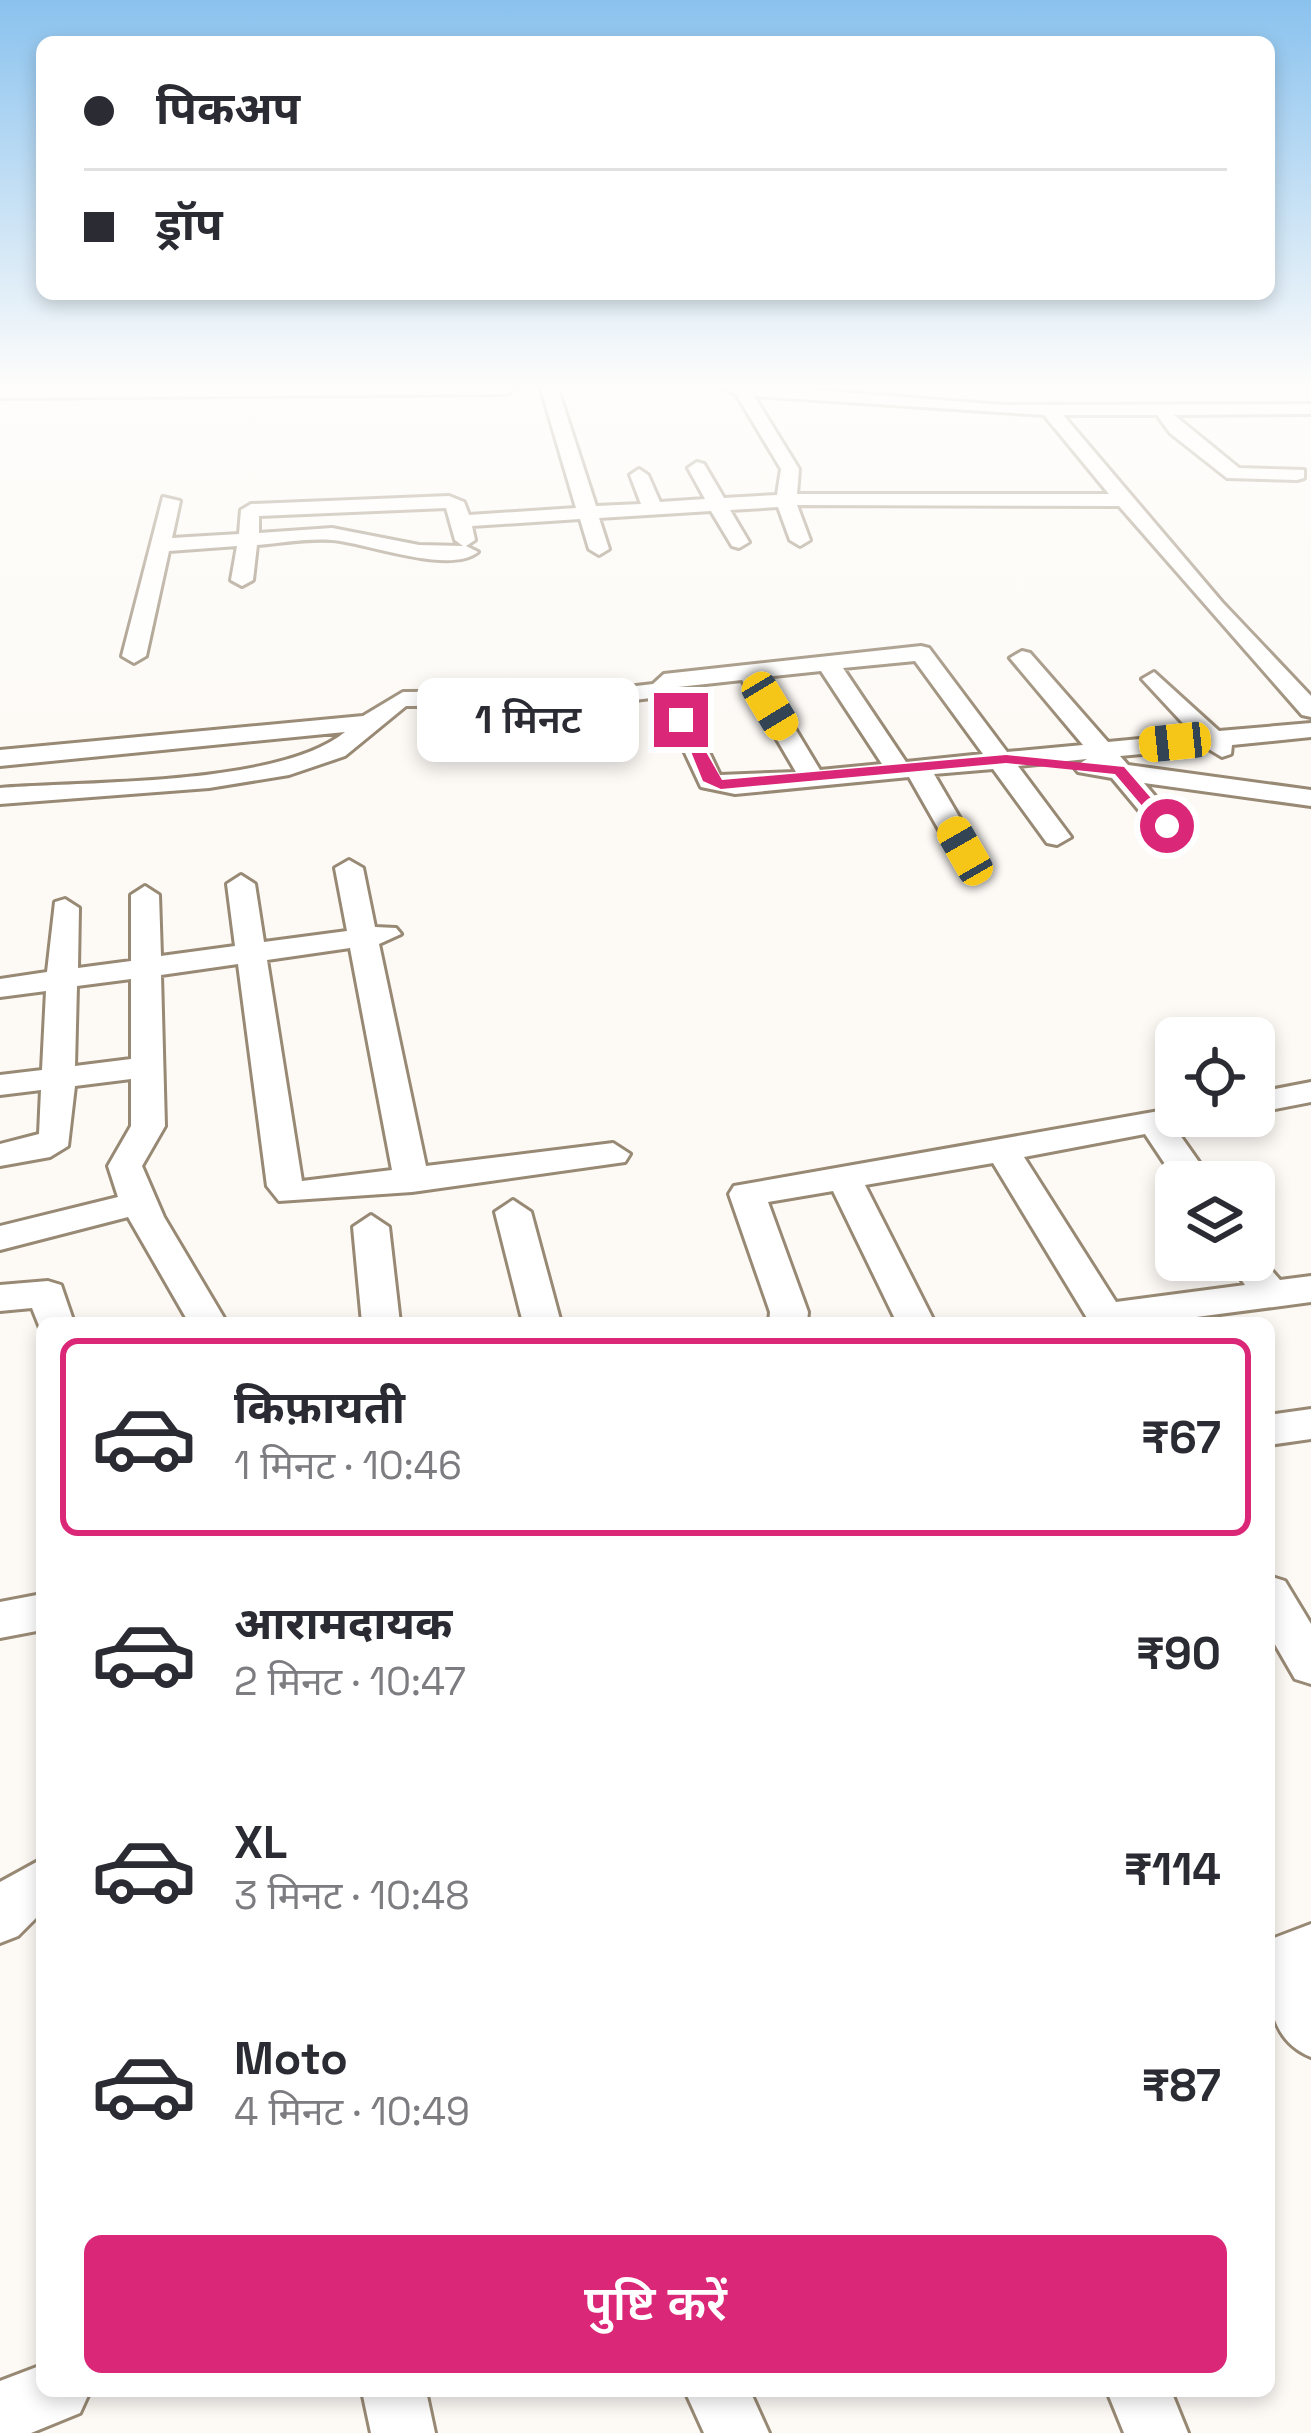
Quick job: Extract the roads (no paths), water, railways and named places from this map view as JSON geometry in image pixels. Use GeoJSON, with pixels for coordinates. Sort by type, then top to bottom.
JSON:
{"type":"FeatureCollection","features":[{"type":"Feature","properties":{"kind":"street"},"geometry":{"type":"LineString","coordinates":[[134,656],[170,503]]}},
{"type":"Feature","properties":{"kind":"street"},"geometry":{"type":"LineString","coordinates":[[242,580],[250,538],[250,503]]}},
{"type":"Feature","properties":{"kind":"street"},"geometry":{"type":"LineString","coordinates":[[161,545],[332,534],[469,560],[457,506],[450,503]]}},
{"type":"Feature","properties":{"kind":"street"},"geometry":{"type":"LineString","coordinates":[[583,503],[599,549]]}},
{"type":"Feature","properties":{"kind":"street"},"geometry":{"type":"LineString","coordinates":[[650,503],[654,512]]}},
{"type":"Feature","properties":{"kind":"street"},"geometry":{"type":"LineString","coordinates":[[715,503],[739,542]]}},
{"type":"Feature","properties":{"kind":"street"},"geometry":{"type":"LineString","coordinates":[[460,521],[773,503]]}},
{"type":"Feature","properties":{"kind":"street"},"geometry":{"type":"LineString","coordinates":[[787,503],[800,540]]}},
{"type":"Feature","properties":{"kind":"street"},"geometry":{"type":"LineString","coordinates":[[1127,503],[1311,710]]}},
{"type":"Feature","properties":{"kind":"street"},"geometry":{"type":"LineString","coordinates":[[1057,836],[1004,759],[921,653],[664,681],[710,781],[735,786],[1004,759],[1110,760],[1311,798]]}},
{"type":"Feature","properties":{"kind":"street"},"geometry":{"type":"LineString","coordinates":[[1022,658],[1167,826]]}},
{"type":"Feature","properties":{"kind":"street"},"geometry":{"type":"LineString","coordinates":[[826,662],[965,851]]}},
{"type":"Feature","properties":{"kind":"street"},"geometry":{"type":"LineString","coordinates":[[748,670],[812,778]]}},
{"type":"Feature","properties":{"kind":"street"},"geometry":{"type":"LineString","coordinates":[[1154,679],[1262,790]]}},
{"type":"Feature","properties":{"kind":"street"},"geometry":{"type":"LineString","coordinates":[[0,796],[278,767],[325,756],[356,741],[392,702],[414,698],[594,698],[667,689]]}},
{"type":"Feature","properties":{"kind":"street"},"geometry":{"type":"LineString","coordinates":[[0,758],[376,722]]}},
{"type":"Feature","properties":{"kind":"street"},"geometry":{"type":"LineString","coordinates":[[1110,760],[1212,739],[1311,730]]}},
{"type":"Feature","properties":{"kind":"street"},"geometry":{"type":"LineString","coordinates":[[349,868],[373,936],[412,1181]]}},
{"type":"Feature","properties":{"kind":"street"},"geometry":{"type":"LineString","coordinates":[[241,884],[285,1186],[302,1193],[613,1154]]}},
{"type":"Feature","properties":{"kind":"street"},"geometry":{"type":"LineString","coordinates":[[145,896],[142,968],[148,1126],[143,1142],[126,1159],[124,1174],[136,1204],[182,1272],[205,1317]]}},
{"type":"Feature","properties":{"kind":"street"},"geometry":{"type":"LineString","coordinates":[[0,1155],[38,1150],[56,1139],[64,908]]}},
{"type":"Feature","properties":{"kind":"street"},"geometry":{"type":"LineString","coordinates":[[0,988],[373,936]]}},
{"type":"Feature","properties":{"kind":"street"},"geometry":{"type":"LineString","coordinates":[[0,1085],[146,1066]]}},
{"type":"Feature","properties":{"kind":"street"},"geometry":{"type":"LineString","coordinates":[[1275,1099],[1311,1092]]}},
{"type":"Feature","properties":{"kind":"street"},"geometry":{"type":"LineString","coordinates":[[789,1317],[747,1194],[1155,1122]]}},
{"type":"Feature","properties":{"kind":"street"},"geometry":{"type":"LineString","coordinates":[[1003,1151],[1107,1317]]}},
{"type":"Feature","properties":{"kind":"street"},"geometry":{"type":"LineString","coordinates":[[843,1176],[913,1317]]}},
{"type":"Feature","properties":{"kind":"street"},"geometry":{"type":"LineString","coordinates":[[0,1238],[136,1204]]}},
{"type":"Feature","properties":{"kind":"street"},"geometry":{"type":"LineString","coordinates":[[513,1212],[540,1317]]}},
{"type":"Feature","properties":{"kind":"street"},"geometry":{"type":"LineString","coordinates":[[371,1227],[380,1317]]}},
{"type":"Feature","properties":{"kind":"street"},"geometry":{"type":"LineString","coordinates":[[1261,1281],[1270,1294]]}},
{"type":"Feature","properties":{"kind":"street"},"geometry":{"type":"LineString","coordinates":[[1121,1317],[1311,1289]]}},
{"type":"Feature","properties":{"kind":"street"},"geometry":{"type":"LineString","coordinates":[[0,1298],[48,1294],[54,1317]]}},
{"type":"Feature","properties":{"kind":"street"},"geometry":{"type":"LineString","coordinates":[[1275,1429],[1311,1424]]}},
{"type":"Feature","properties":{"kind":"street"},"geometry":{"type":"LineString","coordinates":[[1275,1604],[1311,1665]]}},
{"type":"Feature","properties":{"kind":"street"},"geometry":{"type":"LineString","coordinates":[[0,1620],[36,1613]]}},
{"type":"Feature","properties":{"kind":"street"},"geometry":{"type":"LineString","coordinates":[[0,1918],[10,1904],[36,1887]]}},
{"type":"Feature","properties":{"kind":"street"},"geometry":{"type":"LineString","coordinates":[[1284,1959],[1311,2030]]}},
{"type":"Feature","properties":{"kind":"street"},"geometry":{"type":"LineString","coordinates":[[0,2413],[42,2397]]}},
{"type":"Feature","properties":{"kind":"street"},"geometry":{"type":"LineString","coordinates":[[395,2397],[403,2433]]}},
{"type":"Feature","properties":{"kind":"street"},"geometry":{"type":"LineString","coordinates":[[720,2397],[737,2433]]}},
{"type":"Feature","properties":{"kind":"street"},"geometry":{"type":"LineString","coordinates":[[1141,2397],[1156,2433]]}}]}
